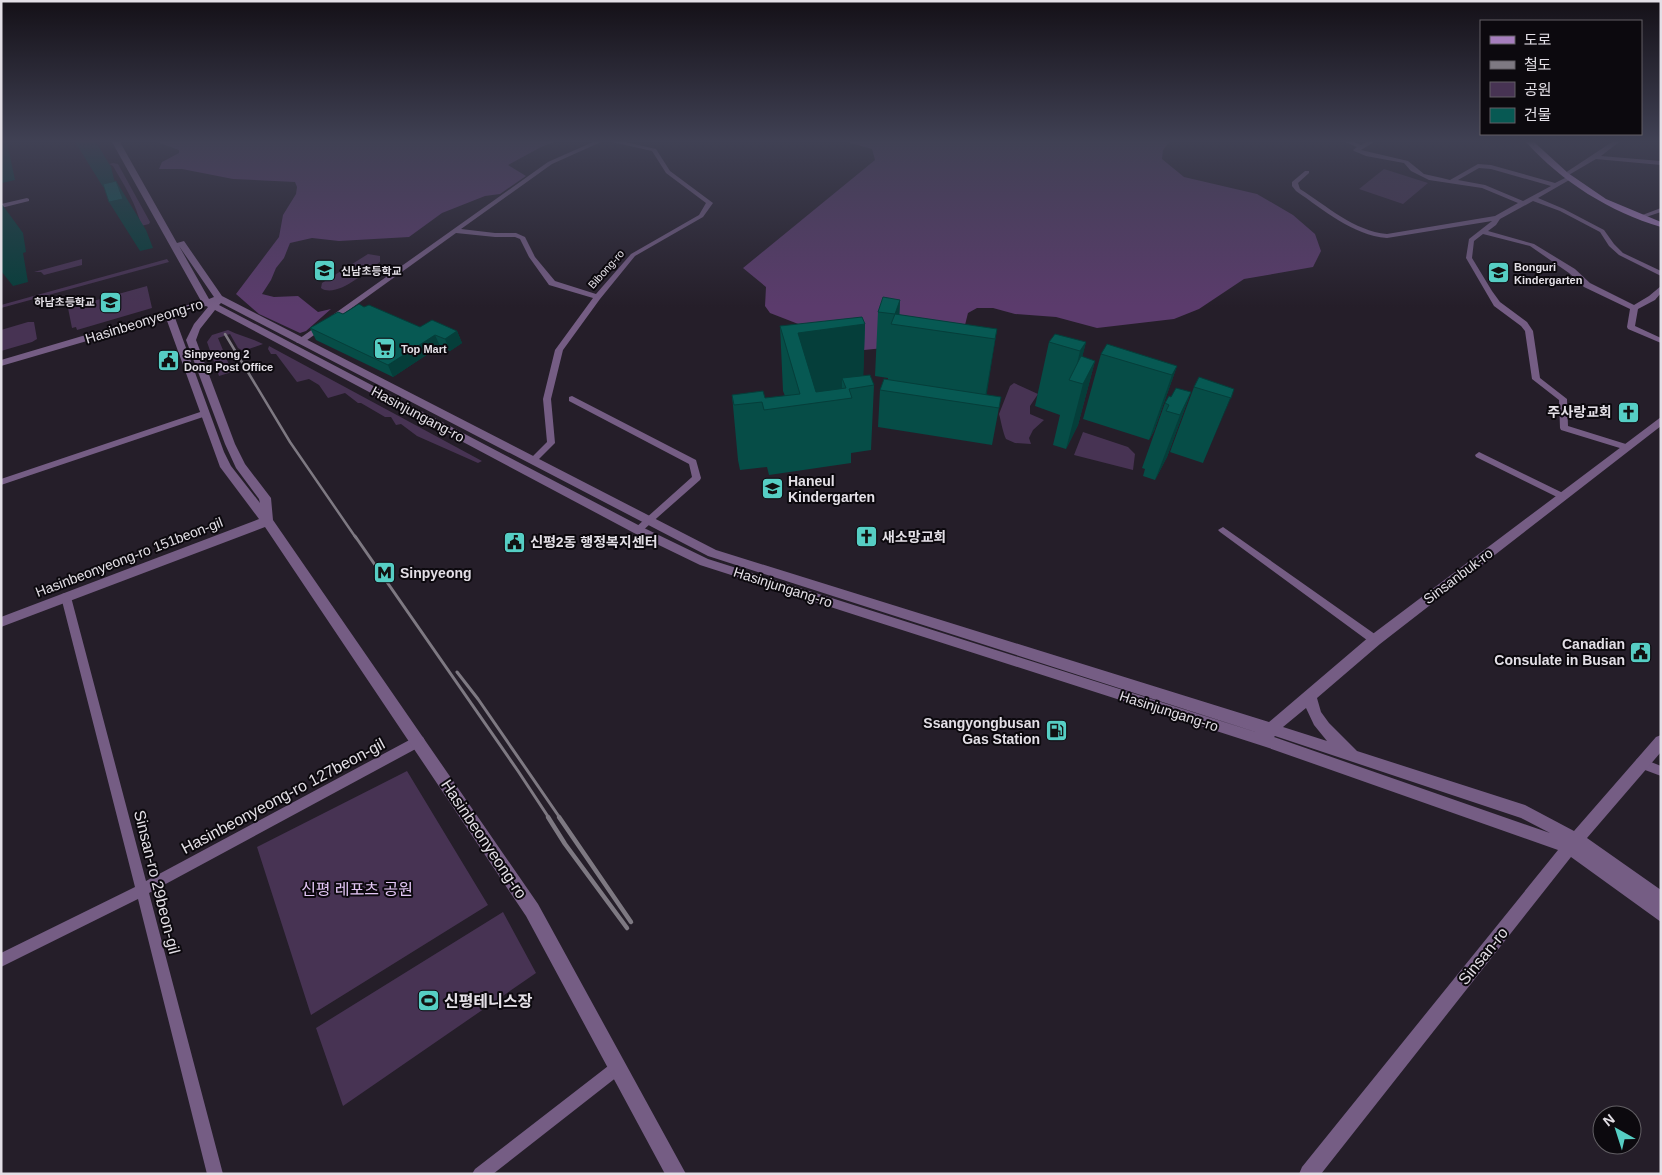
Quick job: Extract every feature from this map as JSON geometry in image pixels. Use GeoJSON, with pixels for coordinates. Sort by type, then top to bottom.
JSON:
{"type":"FeatureCollection","features":[{"type":"Feature","properties":{"kind":"main road"},"geometry":{"type":"LineString","coordinates":[[1598,197],[1661,225]]}},
{"type":"Feature","properties":{"kind":"street"},"geometry":{"type":"LineString","coordinates":[[150,197],[212,300],[296,344],[534,460],[650,520],[708,558]]}},
{"type":"Feature","properties":{"kind":"street"},"geometry":{"type":"LineString","coordinates":[[296,344],[504,197]]}},
{"type":"Feature","properties":{"kind":"street","name":"Bibong-ro"},"geometry":{"type":"LineString","coordinates":[[534,460],[551,443],[547,399],[559,350],[596,297],[633,255],[702,216],[710,204],[701,197]]}},
{"type":"Feature","properties":{"kind":"street"},"geometry":{"type":"LineString","coordinates":[[1308,197],[1357,230],[1387,236],[1497,218],[1532,198],[1562,210],[1602,231],[1611,245],[1621,254],[1661,274]]}},
{"type":"Feature","properties":{"kind":"street"},"geometry":{"type":"LineString","coordinates":[[1508,197],[1523,203]]}},
{"type":"Feature","properties":{"kind":"street"},"geometry":{"type":"LineString","coordinates":[[1,206],[27,200]]}},
{"type":"Feature","properties":{"kind":"street"},"geometry":{"type":"LineString","coordinates":[[1640,217],[1661,210]]}},
{"type":"Feature","properties":{"kind":"street"},"geometry":{"type":"LineString","coordinates":[[1497,218],[1494,224],[1471,240],[1469,258],[1497,304],[1524,324],[1529,331],[1536,379],[1563,399],[1564,428],[1626,447]]}},
{"type":"Feature","properties":{"kind":"street"},"geometry":{"type":"LineString","coordinates":[[457,231],[516,235],[523,238],[532,257],[552,283],[596,297]]}},
{"type":"Feature","properties":{"kind":"street"},"geometry":{"type":"LineString","coordinates":[[1482,232],[1532,246],[1572,271],[1587,285],[1634,308]]}},
{"type":"Feature","properties":{"kind":"street"},"geometry":{"type":"LineString","coordinates":[[194,269],[212,300]]}},
{"type":"Feature","properties":{"kind":"street"},"geometry":{"type":"LineString","coordinates":[[1634,308],[1652,298],[1661,288]]}},
{"type":"Feature","properties":{"kind":"street"},"geometry":{"type":"LineString","coordinates":[[180,341],[184,333],[212,300]]}},
{"type":"Feature","properties":{"kind":"street","name":"Hasinbeonyeong-ro"},"geometry":{"type":"LineString","coordinates":[[1,362],[170,314],[212,300]]}},
{"type":"Feature","properties":{"kind":"street","name":"Hasinbeonyeong-ro"},"geometry":{"type":"LineString","coordinates":[[1,362],[212,300]]}},
{"type":"Feature","properties":{"kind":"street","name":"Hasinbeonyeong-ro"},"geometry":{"type":"LineString","coordinates":[[212,300],[196,327],[191,340],[211,411],[215,442],[226,467],[266,521],[418,741],[532,910],[676,1174]]}},
{"type":"Feature","properties":{"kind":"street"},"geometry":{"type":"LineString","coordinates":[[1634,308],[1631,327],[1661,341]]}},
{"type":"Feature","properties":{"kind":"street","name":"Hasinbeonyeong-ro"},"geometry":{"type":"LineString","coordinates":[[170,314],[211,411]]}},
{"type":"Feature","properties":{"kind":"street","name":"Hasinjungang-ro"},"geometry":{"type":"LineString","coordinates":[[296,344],[523,470],[638,530],[708,558],[1268,735],[1573,843]]}},
{"type":"Feature","properties":{"kind":"street"},"geometry":{"type":"LineString","coordinates":[[572,399],[693,462],[698,478],[638,530]]}},
{"type":"Feature","properties":{"kind":"street"},"geometry":{"type":"LineString","coordinates":[[1,482],[211,411]]}},
{"type":"Feature","properties":{"kind":"street","name":"Sinsanbuk-ro"},"geometry":{"type":"LineString","coordinates":[[1268,735],[1309,696],[1375,640],[1661,420]]}},
{"type":"Feature","properties":{"kind":"street"},"geometry":{"type":"LineString","coordinates":[[1479,454],[1562,496]]}},
{"type":"Feature","properties":{"kind":"street"},"geometry":{"type":"LineString","coordinates":[[523,470],[534,460]]}},
{"type":"Feature","properties":{"kind":"street","name":"Hasinbeonyeong-ro 151beon-gil"},"geometry":{"type":"LineString","coordinates":[[1,622],[266,521]]}},
{"type":"Feature","properties":{"kind":"street"},"geometry":{"type":"LineString","coordinates":[[1223,530],[1375,640]]}},
{"type":"Feature","properties":{"kind":"street","name":"Sinsan-ro 29beon-gil"},"geometry":{"type":"LineString","coordinates":[[66,597],[215,1174]]}},
{"type":"Feature","properties":{"kind":"street"},"geometry":{"type":"LineString","coordinates":[[1309,696],[1312,712],[1326,732],[1355,756]]}},
{"type":"Feature","properties":{"kind":"street"},"geometry":{"type":"LineString","coordinates":[[1268,735],[1355,756],[1525,812],[1551,824],[1661,914]]}},
{"type":"Feature","properties":{"kind":"street","name":"Hasinbeonyeong-ro 127beon-gil"},"geometry":{"type":"LineString","coordinates":[[1,960],[142,889],[418,741]]}},
{"type":"Feature","properties":{"kind":"street","name":"Sinsan-ro"},"geometry":{"type":"LineString","coordinates":[[1309,1174],[1573,843],[1661,741]]}},
{"type":"Feature","properties":{"kind":"street"},"geometry":{"type":"LineString","coordinates":[[1641,763],[1661,771]]}},
{"type":"Feature","properties":{"kind":"street"},"geometry":{"type":"LineString","coordinates":[[1573,843],[1661,900]]}},
{"type":"Feature","properties":{"kind":"street"},"geometry":{"type":"LineString","coordinates":[[480,1174],[617,1068]]}},
{"type":"Feature","properties":{"kind":"green space"},"geometry":{"type":"Polygon","coordinates":[[[131,197],[136,197],[150,222],[149,224],[141,226],[131,197]]]}},
{"type":"Feature","properties":{"kind":"green space"},"geometry":{"type":"Polygon","coordinates":[[[1382,197],[1412,197],[1403,204],[1382,197]]]}},
{"type":"Feature","properties":{"kind":"green space"},"geometry":{"type":"Polygon","coordinates":[[[368,254],[380,256],[380,262],[343,287],[335,290],[321,288],[322,283],[368,254]]]}},
{"type":"Feature","properties":{"kind":"green space"},"geometry":{"type":"Polygon","coordinates":[[[82,259],[82,265],[44,275],[41,272],[34,272],[82,259]]]}},
{"type":"Feature","properties":{"kind":"green space"},"geometry":{"type":"Polygon","coordinates":[[[167,259],[169,262],[1,308],[1,305],[167,259]]]}},
{"type":"Feature","properties":{"kind":"green space"},"geometry":{"type":"Polygon","coordinates":[[[147,286],[152,308],[77,330],[76,327],[72,328],[68,308],[147,286]]]}},
{"type":"Feature","properties":{"kind":"green space"},"geometry":{"type":"Polygon","coordinates":[[[34,322],[37,339],[1,351],[1,330],[34,322]]]}},
{"type":"Feature","properties":{"kind":"green space"},"geometry":{"type":"Polygon","coordinates":[[[228,330],[263,344],[243,351],[238,348],[230,334],[218,338],[232,372],[219,376],[207,342],[212,335],[228,330]]]}},
{"type":"Feature","properties":{"kind":"green space"},"geometry":{"type":"Polygon","coordinates":[[[269,346],[482,461],[478,463],[417,436],[401,424],[396,425],[391,417],[385,417],[358,403],[345,393],[328,398],[319,385],[309,379],[297,382],[276,354],[271,354],[268,349],[269,346]]]}},
{"type":"Feature","properties":{"kind":"green space"},"geometry":{"type":"Polygon","coordinates":[[[1014,383],[1038,394],[1030,406],[1030,414],[1044,420],[1033,430],[1029,438],[1031,444],[1015,443],[1006,439],[1003,430],[999,414],[1010,386],[1014,383]]]}},
{"type":"Feature","properties":{"kind":"green space"},"geometry":{"type":"Polygon","coordinates":[[[1083,432],[1128,447],[1135,454],[1133,470],[1074,455],[1083,432]]]}},
{"type":"Feature","properties":{"kind":"green space","name":"신평 레포츠 공원"},"geometry":{"type":"Polygon","coordinates":[[[407,771],[488,905],[311,1015],[257,847],[407,771]]]}},
{"type":"Feature","properties":{"kind":"green space","name":"신평테니스장"},"geometry":{"type":"Polygon","coordinates":[[[503,912],[536,973],[343,1106],[316,1028],[503,912]]]}},
{"type":"Feature","properties":{"kind":"shaded area"},"geometry":{"type":"Polygon","coordinates":[[[294,197],[483,197],[442,213],[409,237],[339,241],[312,238],[290,243],[284,258],[276,268],[262,294],[274,297],[298,296],[318,312],[331,309],[306,331],[300,333],[259,314],[236,294],[279,237],[283,215],[294,197]]]}},
{"type":"Feature","properties":{"kind":"shaded area"},"geometry":{"type":"Polygon","coordinates":[[[830,197],[1262,197],[1293,215],[1315,234],[1321,251],[1313,267],[1244,279],[1199,309],[1174,319],[1097,328],[1056,317],[1015,314],[993,308],[977,308],[968,313],[965,325],[904,346],[834,353],[824,334],[770,313],[765,306],[766,287],[743,268],[830,197]]]}},
{"type":"Feature","properties":{"kind":"building"},"geometry":{"type":"Polygon","coordinates":[[[107,197],[122,197],[123,199],[109,202],[107,197]]]}},
{"type":"Feature","properties":{"kind":"building"},"geometry":{"type":"Polygon","coordinates":[[[883,297],[900,300],[895,314],[878,312],[883,297]]]}},
{"type":"Feature","properties":{"kind":"building","name":"Top Mart"},"geometry":{"type":"Polygon","coordinates":[[[359,304],[364,307],[369,305],[420,327],[432,320],[457,331],[445,339],[435,335],[388,365],[310,328],[338,312],[343,314],[359,304]]]}},
{"type":"Feature","properties":{"kind":"building"},"geometry":{"type":"Polygon","coordinates":[[[895,314],[997,329],[995,339],[891,324],[895,314]]]}},
{"type":"Feature","properties":{"kind":"building"},"geometry":{"type":"Polygon","coordinates":[[[862,317],[865,324],[798,333],[816,392],[846,388],[842,378],[870,375],[874,385],[849,389],[852,398],[764,410],[762,402],[734,405],[732,395],[763,391],[765,398],[800,394],[780,326],[862,317]]]}},
{"type":"Feature","properties":{"kind":"building"},"geometry":{"type":"Polygon","coordinates":[[[1055,334],[1086,342],[1080,351],[1049,342],[1055,334]]]}},
{"type":"Feature","properties":{"kind":"building"},"geometry":{"type":"Polygon","coordinates":[[[1107,344],[1177,366],[1172,375],[1101,354],[1107,344]]]}},
{"type":"Feature","properties":{"kind":"building"},"geometry":{"type":"Polygon","coordinates":[[[1081,356],[1095,361],[1083,384],[1069,380],[1081,356]]]}},
{"type":"Feature","properties":{"kind":"building"},"geometry":{"type":"Polygon","coordinates":[[[1199,377],[1234,389],[1231,398],[1194,387],[1199,377]]]}},
{"type":"Feature","properties":{"kind":"building"},"geometry":{"type":"Polygon","coordinates":[[[884,379],[1001,397],[999,408],[880,390],[884,379]]]}},
{"type":"Feature","properties":{"kind":"building"},"geometry":{"type":"Polygon","coordinates":[[[1176,388],[1191,392],[1180,415],[1166,411],[1169,405],[1165,403],[1176,388]]]}},
{"type":"Feature","properties":{"kind":"railway"},"geometry":{"type":"LineString","coordinates":[[225,334],[290,442],[356,538]]}},
{"type":"Feature","properties":{"kind":"railway"},"geometry":{"type":"LineString","coordinates":[[355,536],[549,818]]}},
{"type":"Feature","properties":{"kind":"railway"},"geometry":{"type":"LineString","coordinates":[[457,672],[478,699],[560,818]]}},
{"type":"Feature","properties":{"kind":"railway"},"geometry":{"type":"LineString","coordinates":[[548,817],[565,844],[627,928]]}},
{"type":"Feature","properties":{"kind":"railway"},"geometry":{"type":"LineString","coordinates":[[559,817],[631,922]]}},
{"type":"Feature","properties":{"kind":"place","name":"신남초등학교"},"geometry":{"type":"Point","coordinates":[325,271]}},
{"type":"Feature","properties":{"kind":"place","name":"Bonguri Kindergarten"},"geometry":{"type":"Point","coordinates":[1498,273]}},
{"type":"Feature","properties":{"kind":"place","name":"하남초등학교"},"geometry":{"type":"Point","coordinates":[111,302]}},
{"type":"Feature","properties":{"kind":"place","name":"Top Mart"},"geometry":{"type":"Point","coordinates":[385,349]}},
{"type":"Feature","properties":{"kind":"place","name":"Sinpyeong 2 Dong Post Office"},"geometry":{"type":"Point","coordinates":[168,360]}},
{"type":"Feature","properties":{"kind":"place","name":"주사랑교회"},"geometry":{"type":"Point","coordinates":[1628,412]}},
{"type":"Feature","properties":{"kind":"place","name":"Haneul Kindergarten"},"geometry":{"type":"Point","coordinates":[772,489]}},
{"type":"Feature","properties":{"kind":"place","name":"새소망교회"},"geometry":{"type":"Point","coordinates":[866,537]}},
{"type":"Feature","properties":{"kind":"place","name":"신평2동 행정복지센터"},"geometry":{"type":"Point","coordinates":[514,542]}},
{"type":"Feature","properties":{"kind":"place","name":"Sinpyeong"},"geometry":{"type":"Point","coordinates":[384,573]}},
{"type":"Feature","properties":{"kind":"place","name":"Canadian Consulate in Busan"},"geometry":{"type":"Point","coordinates":[1641,652]}},
{"type":"Feature","properties":{"kind":"place","name":"Ssangyongbusan Gas Station"},"geometry":{"type":"Point","coordinates":[1056,731]}},
{"type":"Feature","properties":{"kind":"place","name":"신평테니스장"},"geometry":{"type":"Point","coordinates":[428,1001]}}]}
